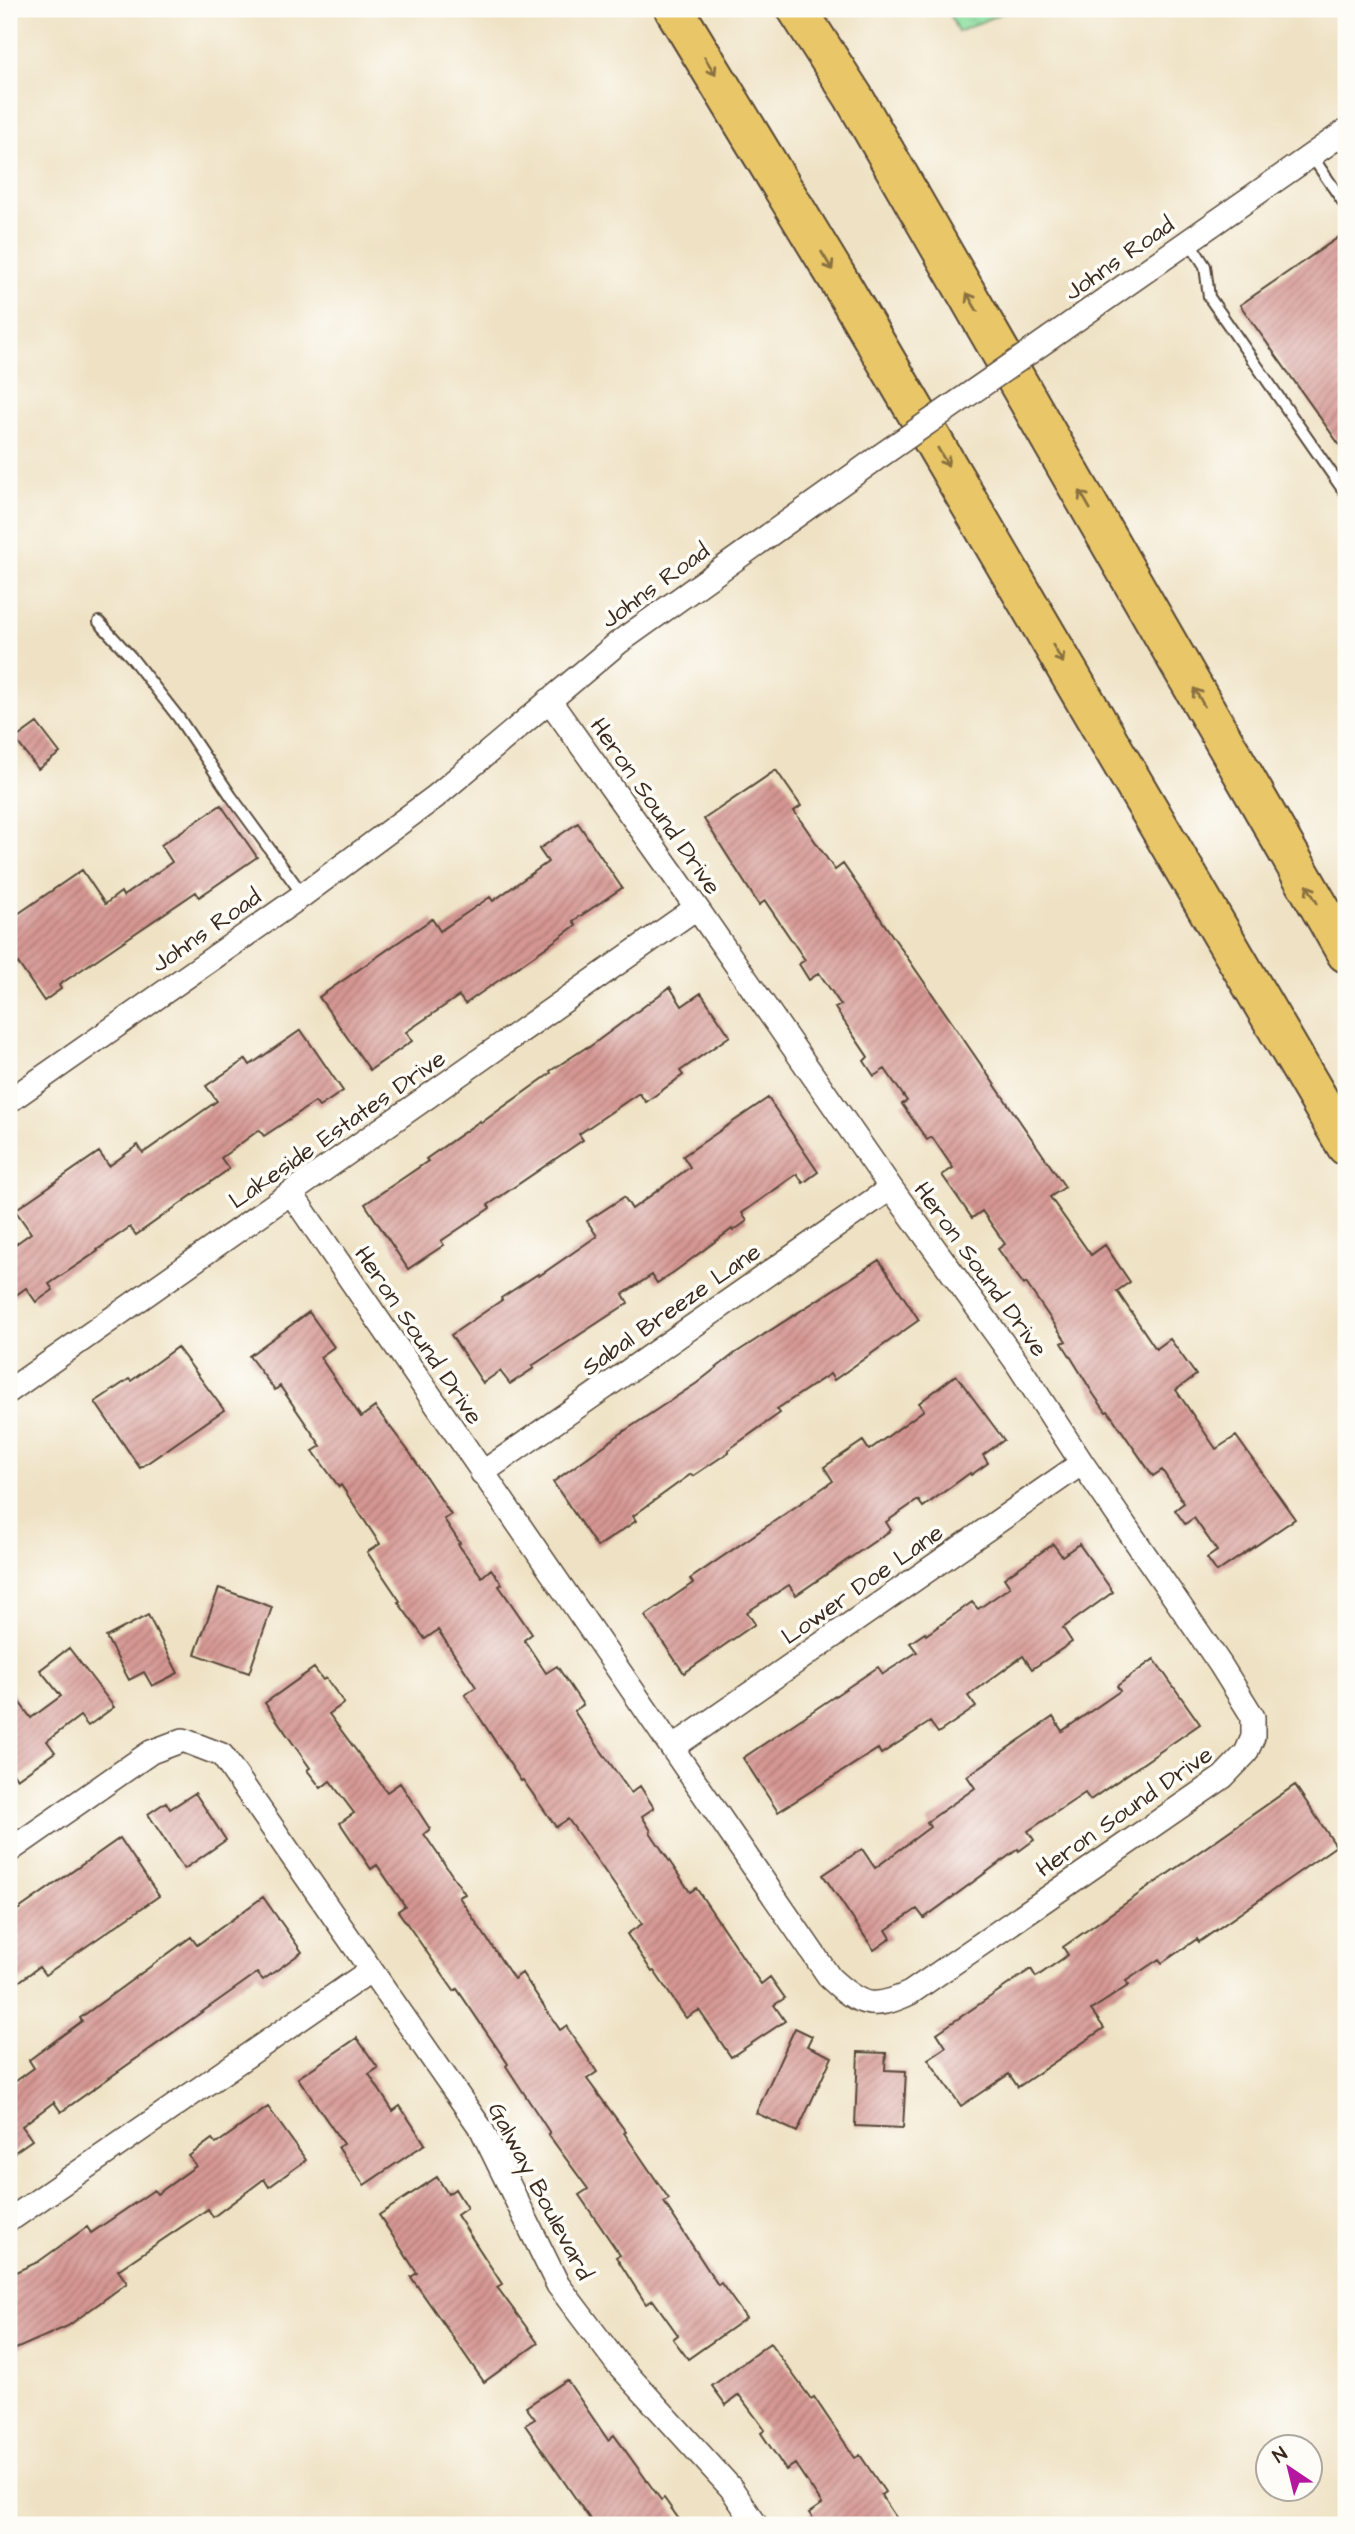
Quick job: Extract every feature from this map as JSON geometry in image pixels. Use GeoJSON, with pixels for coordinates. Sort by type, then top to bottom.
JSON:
{"type":"FeatureCollection","features":[{"type":"Feature","properties":{"kind":"highway"},"geometry":{"type":"LineString","coordinates":[[674,9],[844,289],[1346,1146]]}},
{"type":"Feature","properties":{"kind":"highway"},"geometry":{"type":"LineString","coordinates":[[797,9],[853,96],[1346,953]]}},
{"type":"Feature","properties":{"kind":"street","name":"Johns Road"},"geometry":{"type":"LineString","coordinates":[[9,1101],[303,895],[435,797],[618,643],[880,456],[1346,131]]}},
{"type":"Feature","properties":{"kind":"street","name":"Heron Sound Drive"},"geometry":{"type":"LineString","coordinates":[[291,1194],[830,1978],[851,1997],[870,2003],[888,2003],[910,1993],[1223,1777],[1246,1753],[1253,1737],[1253,1717],[1220,1664],[1082,1463],[1016,1360],[891,1188],[549,700]]}},
{"type":"Feature","properties":{"kind":"street","name":"Lakeside Estates Drive"},"geometry":{"type":"LineString","coordinates":[[9,1391],[696,908]]}},
{"type":"Feature","properties":{"kind":"street","name":"Sabal Breeze Lane"},"geometry":{"type":"LineString","coordinates":[[482,1473],[891,1188]]}},
{"type":"Feature","properties":{"kind":"street","name":"Lower Doe Lane"},"geometry":{"type":"LineString","coordinates":[[672,1748],[1082,1463]]}},
{"type":"Feature","properties":{"kind":"street","name":"Galway Boulevard"},"geometry":{"type":"LineString","coordinates":[[9,1851],[151,1752],[183,1740],[222,1755],[482,2130],[558,2285],[615,2362],[730,2488],[756,2525]]}},
{"type":"Feature","properties":{"kind":"street"},"geometry":{"type":"LineString","coordinates":[[9,2218],[371,1970]]}},
{"type":"Feature","properties":{"kind":"lane"},"geometry":{"type":"LineString","coordinates":[[1311,155],[1346,206]]}},
{"type":"Feature","properties":{"kind":"lane"},"geometry":{"type":"LineString","coordinates":[[1189,241],[1205,266],[1209,297],[1346,494]]}},
{"type":"Feature","properties":{"kind":"lane"},"geometry":{"type":"LineString","coordinates":[[99,622],[131,657],[178,717],[303,895]]}},
{"type":"Feature","properties":{"kind":"green space"},"geometry":{"type":"Polygon","coordinates":[[[947,9],[1011,9],[958,32],[947,9]]]}},
{"type":"Feature","properties":{"kind":"building"},"geometry":{"type":"Polygon","coordinates":[[[1339,237],[1346,247],[1346,454],[1240,305],[1339,237]]]}},
{"type":"Feature","properties":{"kind":"building"},"geometry":{"type":"Polygon","coordinates":[[[37,723],[60,753],[38,769],[15,739],[37,723]]]}},
{"type":"Feature","properties":{"kind":"building"},"geometry":{"type":"Polygon","coordinates":[[[776,770],[801,806],[794,811],[835,870],[843,864],[1065,1187],[1050,1197],[1091,1255],[1105,1245],[1130,1282],[1117,1291],[1156,1349],[1170,1339],[1196,1375],[1176,1390],[1216,1449],[1236,1436],[1295,1519],[1217,1572],[1207,1558],[1217,1551],[1194,1518],[1185,1524],[1175,1510],[1184,1503],[1162,1470],[1153,1476],[1094,1395],[1062,1343],[1066,1341],[1026,1283],[1024,1285],[998,1249],[1005,1244],[982,1211],[972,1218],[942,1175],[953,1168],[932,1137],[927,1140],[902,1104],[907,1101],[885,1069],[874,1076],[864,1061],[868,1057],[835,1008],[841,1005],[819,973],[809,980],[799,964],[805,960],[765,901],[759,905],[704,819],[776,770]]]}},
{"type":"Feature","properties":{"kind":"building"},"geometry":{"type":"Polygon","coordinates":[[[221,805],[257,857],[199,897],[196,892],[59,985],[61,989],[44,1001],[18,963],[9,970],[9,920],[82,870],[105,904],[121,892],[123,896],[172,862],[161,845],[221,805]]]}},
{"type":"Feature","properties":{"kind":"building"},"geometry":{"type":"Polygon","coordinates":[[[578,823],[622,888],[573,921],[576,925],[465,1004],[459,996],[406,1032],[412,1041],[370,1070],[319,997],[432,919],[440,931],[490,897],[493,901],[548,862],[539,849],[578,823]]]}},
{"type":"Feature","properties":{"kind":"building"},"geometry":{"type":"Polygon","coordinates":[[[670,987],[682,1006],[701,993],[730,1036],[680,1071],[683,1075],[646,1102],[639,1093],[579,1134],[583,1140],[488,1205],[490,1208],[441,1241],[444,1245],[408,1269],[365,1204],[551,1073],[550,1071],[588,1048],[670,987]]]}},
{"type":"Feature","properties":{"kind":"building"},"geometry":{"type":"Polygon","coordinates":[[[301,1030],[343,1091],[319,1107],[315,1102],[264,1136],[259,1130],[221,1158],[229,1169],[136,1235],[130,1227],[49,1284],[53,1290],[36,1302],[26,1288],[9,1300],[9,1249],[31,1233],[15,1210],[99,1152],[109,1166],[138,1145],[143,1153],[217,1101],[206,1086],[246,1059],[250,1065],[301,1030]]]}},
{"type":"Feature","properties":{"kind":"building"},"geometry":{"type":"Polygon","coordinates":[[[768,1098],[818,1172],[803,1183],[797,1174],[742,1213],[747,1221],[657,1283],[652,1275],[623,1294],[628,1303],[532,1366],[534,1368],[510,1384],[500,1371],[483,1383],[451,1335],[502,1300],[501,1298],[538,1274],[539,1276],[597,1236],[587,1221],[624,1197],[632,1209],[690,1167],[683,1156],[768,1098]]]}},
{"type":"Feature","properties":{"kind":"building"},"geometry":{"type":"Polygon","coordinates":[[[879,1260],[919,1320],[834,1380],[830,1374],[777,1409],[780,1413],[728,1450],[729,1452],[693,1476],[691,1474],[633,1516],[636,1521],[597,1547],[553,1482],[697,1383],[734,1354],[879,1260]]]}},
{"type":"Feature","properties":{"kind":"building"},"geometry":{"type":"Polygon","coordinates":[[[309,1312],[334,1347],[320,1357],[361,1417],[375,1407],[410,1453],[451,1515],[444,1519],[460,1543],[458,1544],[482,1577],[491,1569],[502,1584],[499,1586],[532,1634],[524,1640],[546,1673],[557,1666],[583,1705],[574,1711],[597,1745],[631,1793],[640,1786],[654,1808],[642,1816],[690,1892],[696,1888],[761,1984],[770,1977],[785,1998],[774,2005],[785,2021],[731,2057],[699,2010],[686,2018],[654,1971],[652,1972],[627,1934],[642,1924],[568,1819],[556,1827],[523,1780],[521,1781],[465,1695],[476,1687],[438,1630],[425,1639],[398,1602],[400,1601],[367,1552],[380,1544],[341,1485],[339,1487],[313,1451],[321,1446],[280,1386],[275,1390],[249,1356],[309,1312]]]}},
{"type":"Feature","properties":{"kind":"building"},"geometry":{"type":"Polygon","coordinates":[[[177,1347],[224,1410],[140,1468],[95,1402],[129,1379],[131,1381],[177,1347]]]}},
{"type":"Feature","properties":{"kind":"building"},"geometry":{"type":"Polygon","coordinates":[[[956,1375],[1004,1440],[983,1455],[988,1463],[923,1507],[918,1500],[886,1522],[891,1530],[796,1595],[789,1585],[747,1612],[755,1624],[684,1673],[645,1616],[693,1583],[690,1579],[833,1481],[824,1467],[863,1441],[869,1450],[924,1410],[919,1403],[956,1375]]]}},
{"type":"Feature","properties":{"kind":"building"},"geometry":{"type":"Polygon","coordinates":[[[1053,1544],[1062,1556],[1079,1544],[1113,1592],[1063,1628],[1072,1642],[1032,1669],[1023,1656],[968,1696],[976,1707],[938,1733],[930,1722],[881,1754],[878,1749],[778,1812],[743,1758],[878,1667],[883,1674],[917,1652],[910,1643],[925,1633],[926,1635],[972,1602],[978,1609],[1010,1587],[1004,1578],[1053,1544]]]}},
{"type":"Feature","properties":{"kind":"building"},"geometry":{"type":"Polygon","coordinates":[[[219,1588],[272,1607],[249,1673],[195,1654],[219,1588]]]}},
{"type":"Feature","properties":{"kind":"building"},"geometry":{"type":"Polygon","coordinates":[[[148,1615],[178,1673],[152,1686],[144,1672],[129,1680],[106,1637],[148,1615]]]}},
{"type":"Feature","properties":{"kind":"building"},"geometry":{"type":"Polygon","coordinates":[[[69,1648],[114,1707],[88,1726],[80,1716],[47,1741],[55,1752],[17,1779],[9,1767],[9,1688],[31,1718],[61,1696],[40,1670],[69,1648]]]}},
{"type":"Feature","properties":{"kind":"building"},"geometry":{"type":"Polygon","coordinates":[[[1154,1659],[1200,1724],[1090,1800],[1085,1793],[1028,1831],[1034,1840],[924,1918],[917,1909],[886,1930],[891,1938],[874,1950],[823,1875],[862,1849],[875,1868],[930,1827],[927,1822],[975,1788],[967,1776],[1053,1717],[1062,1731],[1120,1691],[1117,1686],[1154,1659]]]}},
{"type":"Feature","properties":{"kind":"building"},"geometry":{"type":"Polygon","coordinates":[[[314,1668],[323,1680],[326,1678],[344,1703],[329,1714],[387,1792],[400,1783],[430,1829],[424,1834],[465,1894],[459,1897],[514,1979],[522,1973],[560,2030],[566,2026],[597,2072],[587,2079],[626,2132],[624,2133],[669,2199],[664,2202],[718,2285],[721,2283],[746,2318],[688,2359],[673,2339],[678,2335],[653,2300],[646,2304],[616,2257],[620,2255],[579,2195],[588,2189],[548,2134],[550,2133],[506,2066],[508,2064],[457,1989],[454,1991],[398,1911],[405,1906],[377,1865],[371,1869],[340,1823],[354,1813],[330,1781],[321,1788],[265,1703],[314,1668]]]}},
{"type":"Feature","properties":{"kind":"building"},"geometry":{"type":"Polygon","coordinates":[[[1295,1785],[1336,1846],[1199,1942],[1197,1939],[1162,1963],[1159,1959],[1126,1981],[1129,1985],[1091,2010],[1104,2028],[1018,2087],[1009,2074],[961,2106],[928,2059],[946,2047],[937,2033],[1031,1969],[1036,1977],[1068,1955],[1063,1947],[1295,1785]]]}},
{"type":"Feature","properties":{"kind":"building"},"geometry":{"type":"Polygon","coordinates":[[[195,1793],[226,1840],[184,1869],[148,1814],[166,1802],[170,1809],[195,1793]]]}},
{"type":"Feature","properties":{"kind":"building"},"geometry":{"type":"Polygon","coordinates":[[[120,1838],[159,1896],[45,1975],[39,1967],[9,1989],[9,1916],[120,1838]]]}},
{"type":"Feature","properties":{"kind":"building"},"geometry":{"type":"Polygon","coordinates":[[[263,1897],[302,1952],[263,1980],[257,1973],[61,2112],[54,2102],[22,2126],[32,2140],[9,2156],[9,2086],[34,2068],[29,2060],[82,2021],[80,2018],[191,1937],[197,1945],[263,1897]]]}},
{"type":"Feature","properties":{"kind":"building"},"geometry":{"type":"Polygon","coordinates":[[[795,2028],[812,2036],[807,2046],[832,2057],[797,2132],[756,2113],[795,2028]]]}},
{"type":"Feature","properties":{"kind":"building"},"geometry":{"type":"Polygon","coordinates":[[[357,2038],[378,2068],[369,2074],[393,2111],[400,2106],[425,2144],[364,2185],[338,2147],[343,2144],[298,2078],[357,2038]]]}},
{"type":"Feature","properties":{"kind":"building"},"geometry":{"type":"Polygon","coordinates":[[[858,2052],[886,2053],[885,2070],[906,2071],[903,2128],[855,2126],[858,2052]]]}},
{"type":"Feature","properties":{"kind":"building"},"geometry":{"type":"Polygon","coordinates":[[[268,2107],[306,2160],[269,2187],[264,2179],[213,2217],[208,2209],[118,2270],[127,2283],[68,2326],[9,2352],[9,2275],[38,2262],[87,2227],[91,2233],[154,2190],[157,2194],[196,2166],[189,2156],[212,2139],[216,2144],[268,2107]]]}},
{"type":"Feature","properties":{"kind":"building"},"geometry":{"type":"Polygon","coordinates":[[[437,2177],[448,2194],[455,2189],[467,2208],[457,2215],[502,2284],[497,2287],[538,2343],[484,2382],[411,2277],[417,2273],[379,2215],[437,2177]]]}},
{"type":"Feature","properties":{"kind":"building"},"geometry":{"type":"Polygon","coordinates":[[[770,2343],[811,2399],[814,2397],[855,2458],[860,2455],[885,2492],[881,2495],[901,2525],[818,2525],[809,2513],[822,2504],[795,2464],[786,2470],[761,2433],[765,2430],[739,2395],[726,2405],[712,2386],[770,2343]]]}},
{"type":"Feature","properties":{"kind":"building"},"geometry":{"type":"Polygon","coordinates":[[[567,2380],[608,2440],[614,2435],[661,2500],[664,2498],[683,2525],[594,2525],[525,2425],[535,2419],[526,2407],[567,2380]]]}}]}
